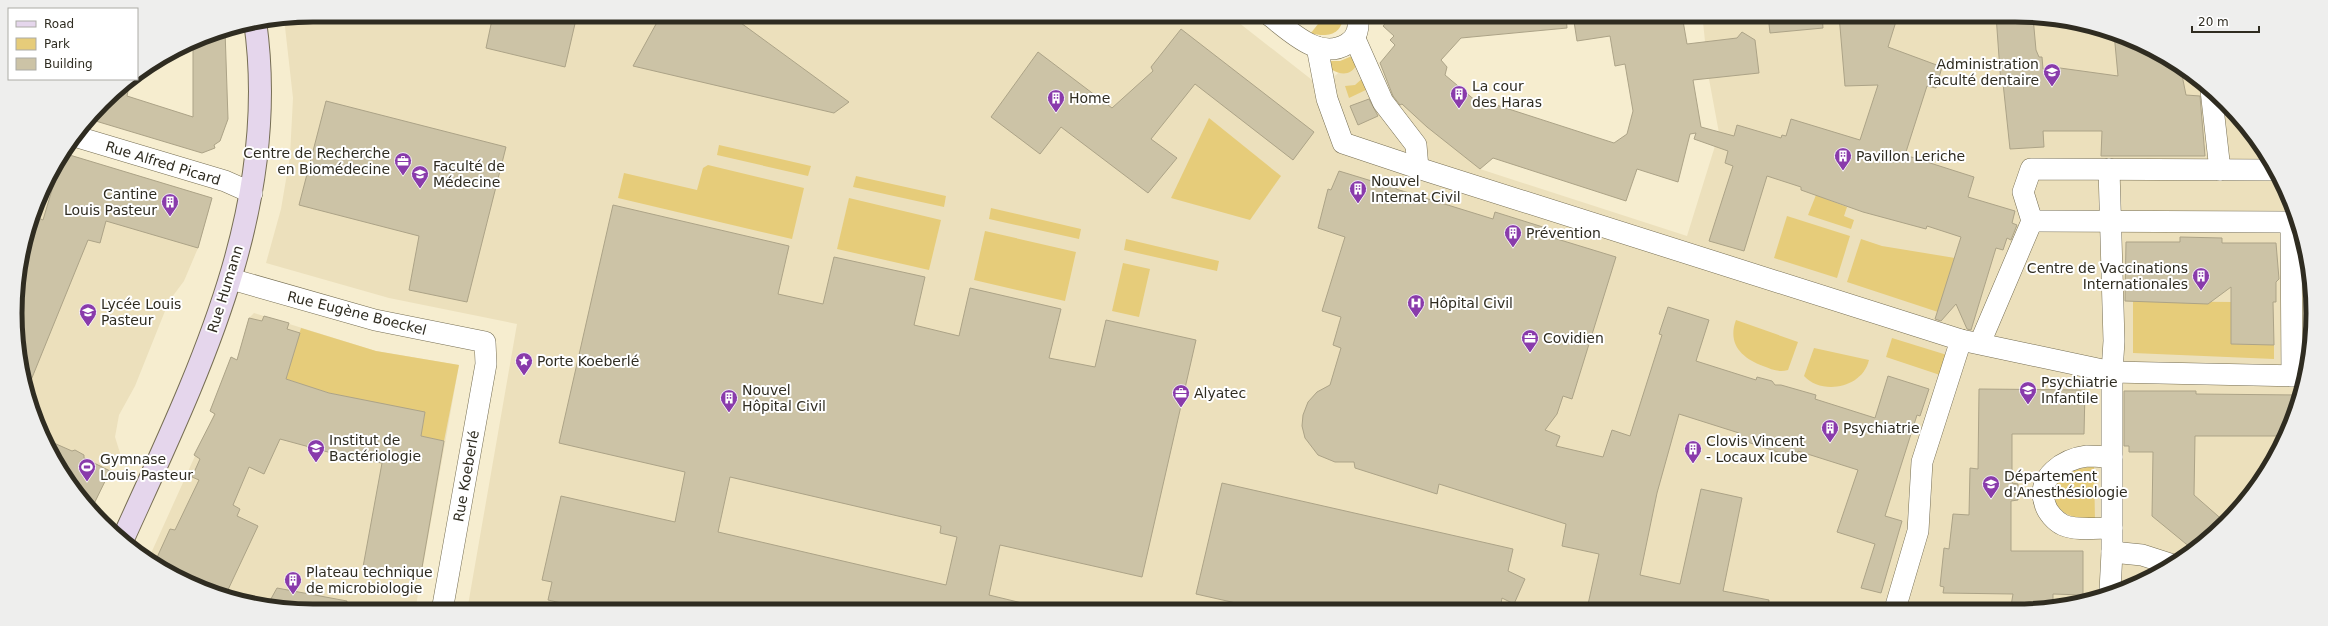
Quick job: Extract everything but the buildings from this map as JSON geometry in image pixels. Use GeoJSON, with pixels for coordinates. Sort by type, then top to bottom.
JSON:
{"type":"FeatureCollection","features":[{"type":"Feature","properties":{"kind":"street"},"geometry":{"type":"LineString","coordinates":[[1278,22],[1307,43],[1317,47],[1333,49],[1343,46],[1355,39],[1358,30],[1358,22]]}},
{"type":"Feature","properties":{"kind":"street","name":"Rue Humann"},"geometry":{"type":"LineString","coordinates":[[125,535],[197,375],[231,279],[252,193],[258,156],[261,90],[256,28]]}},
{"type":"Feature","properties":{"kind":"street"},"geometry":{"type":"LineString","coordinates":[[1355,39],[1383,102],[1416,145],[1418,168]]}},
{"type":"Feature","properties":{"kind":"street"},"geometry":{"type":"LineString","coordinates":[[1317,47],[1321,77],[1327,99],[1343,143],[1970,342],[2112,372],[2299,376]]}},
{"type":"Feature","properties":{"kind":"street"},"geometry":{"type":"LineString","coordinates":[[2211,98],[2220,170]]}},
{"type":"Feature","properties":{"kind":"street","name":"Rue Alfred Picard"},"geometry":{"type":"LineString","coordinates":[[81,138],[225,181],[252,193]]}},
{"type":"Feature","properties":{"kind":"street"},"geometry":{"type":"LineString","coordinates":[[1896,604],[1918,531],[1922,462],[1970,342],[2032,220],[2023,192],[2031,169],[2268,170]]}},
{"type":"Feature","properties":{"kind":"street"},"geometry":{"type":"LineString","coordinates":[[2109,169],[2112,220],[2114,341],[2112,372],[2112,552],[2110,589]]}},
{"type":"Feature","properties":{"kind":"street"},"geometry":{"type":"LineString","coordinates":[[2032,220],[2292,222]]}},
{"type":"Feature","properties":{"kind":"street"},"geometry":{"type":"LineString","coordinates":[[2294,232],[2299,375]]}},
{"type":"Feature","properties":{"kind":"street","name":"Rue Eugène Boeckel"},"geometry":{"type":"LineString","coordinates":[[231,279],[375,320],[485,342]]}},
{"type":"Feature","properties":{"kind":"street","name":"Rue Koeberlé"},"geometry":{"type":"LineString","coordinates":[[443,604],[486,364],[485,342]]}},
{"type":"Feature","properties":{"kind":"street"},"geometry":{"type":"LineString","coordinates":[[2112,457],[2087,456],[2066,463],[2049,474],[2043,487],[2043,495],[2047,510],[2057,522],[2078,528],[2112,528]]}},
{"type":"Feature","properties":{"kind":"street"},"geometry":{"type":"LineString","coordinates":[[2112,552],[2142,556],[2164,562]]}},
{"type":"Feature","properties":{"kind":"shaded area","name":"Hôpital Civil"},"geometry":{"type":"Polygon","coordinates":[[[313,22],[1238,22],[1321,87],[1357,58],[1387,90],[1440,137],[1480,169],[1687,236],[1719,133],[1709,79],[1703,22],[2015,22],[2053,24],[2109,37],[2144,52],[2160,61],[2177,71],[2207,94],[2234,121],[2246,136],[2257,151],[2276,184],[2291,219],[2304,275],[2306,313],[2304,351],[2291,407],[2276,442],[2257,475],[2221,519],[2177,555],[2144,574],[2109,589],[2053,602],[2015,604],[468,604],[517,324],[389,298],[266,263],[281,209],[290,156],[293,98],[285,23],[313,22]]]}},
{"type":"Feature","properties":{"kind":"shaded area","name":"Lycée Louis Pasteur"},"geometry":{"type":"Polygon","coordinates":[[[69,155],[212,198],[198,248],[184,281],[169,301],[135,386],[119,415],[115,437],[120,453],[94,505],[71,475],[52,442],[37,407],[24,351],[22,313],[24,275],[32,238],[37,219],[44,202],[52,184],[69,155]]]}},
{"type":"Feature","properties":{"kind":"shaded area","name":"Institut de Bactériologie"},"geometry":{"type":"Polygon","coordinates":[[[254,313],[376,351],[459,365],[416,604],[313,604],[275,602],[219,589],[184,574],[150,555],[214,414],[210,411],[231,357],[237,360],[249,318],[254,313]]]}},
{"type":"Feature","properties":{"kind":"green space"},"geometry":{"type":"Polygon","coordinates":[[[1320,22],[1342,22],[1337,31],[1328,35],[1311,33],[1320,22]]]}},
{"type":"Feature","properties":{"kind":"green space"},"geometry":{"type":"Polygon","coordinates":[[[1352,56],[1357,64],[1354,69],[1345,73],[1335,71],[1322,61],[1340,61],[1352,56]]]}},
{"type":"Feature","properties":{"kind":"green space"},"geometry":{"type":"Polygon","coordinates":[[[1364,77],[1370,88],[1349,98],[1345,86],[1355,85],[1364,77]]]}},
{"type":"Feature","properties":{"kind":"green space"},"geometry":{"type":"Polygon","coordinates":[[[1209,118],[1281,176],[1250,220],[1171,198],[1209,118]]]}},
{"type":"Feature","properties":{"kind":"green space"},"geometry":{"type":"Polygon","coordinates":[[[719,145],[811,166],[808,176],[717,155],[719,145]]]}},
{"type":"Feature","properties":{"kind":"green space"},"geometry":{"type":"Polygon","coordinates":[[[708,165],[804,188],[792,239],[618,198],[624,173],[697,190],[703,168],[708,165]]]}},
{"type":"Feature","properties":{"kind":"green space"},"geometry":{"type":"Polygon","coordinates":[[[856,176],[946,196],[944,207],[853,187],[856,176]]]}},
{"type":"Feature","properties":{"kind":"green space"},"geometry":{"type":"Polygon","coordinates":[[[1816,195],[1847,207],[1844,216],[1854,220],[1851,229],[1808,215],[1816,195]]]}},
{"type":"Feature","properties":{"kind":"green space"},"geometry":{"type":"Polygon","coordinates":[[[849,198],[941,220],[929,270],[837,249],[849,198]]]}},
{"type":"Feature","properties":{"kind":"green space"},"geometry":{"type":"Polygon","coordinates":[[[991,208],[1081,229],[1079,239],[989,219],[991,208]]]}},
{"type":"Feature","properties":{"kind":"green space"},"geometry":{"type":"Polygon","coordinates":[[[1787,216],[1850,236],[1837,278],[1774,258],[1787,216]]]}},
{"type":"Feature","properties":{"kind":"green space"},"geometry":{"type":"Polygon","coordinates":[[[985,231],[1076,252],[1065,301],[974,280],[985,231]]]}},
{"type":"Feature","properties":{"kind":"green space"},"geometry":{"type":"Polygon","coordinates":[[[1126,239],[1219,261],[1217,271],[1124,250],[1126,239]]]}},
{"type":"Feature","properties":{"kind":"green space"},"geometry":{"type":"Polygon","coordinates":[[[1861,239],[1882,246],[1955,258],[1938,312],[1847,282],[1861,239]]]}},
{"type":"Feature","properties":{"kind":"green space"},"geometry":{"type":"Polygon","coordinates":[[[1123,263],[1150,269],[1139,317],[1112,311],[1123,263]]]}},
{"type":"Feature","properties":{"kind":"green space"},"geometry":{"type":"Polygon","coordinates":[[[2133,301],[2231,302],[2231,344],[2274,345],[2274,359],[2133,353],[2133,301]]]}},
{"type":"Feature","properties":{"kind":"green space"},"geometry":{"type":"Polygon","coordinates":[[[1736,320],[1798,342],[1788,370],[1778,371],[1755,363],[1743,354],[1738,349],[1733,336],[1736,320]]]}},
{"type":"Feature","properties":{"kind":"green space"},"geometry":{"type":"Polygon","coordinates":[[[301,328],[376,351],[459,365],[444,441],[421,436],[425,413],[329,393],[286,379],[301,328]]]}},
{"type":"Feature","properties":{"kind":"green space"},"geometry":{"type":"Polygon","coordinates":[[[1892,338],[1947,355],[1940,375],[1886,357],[1892,338]]]}},
{"type":"Feature","properties":{"kind":"green space"},"geometry":{"type":"Polygon","coordinates":[[[1814,348],[1869,360],[1865,370],[1850,383],[1830,387],[1820,386],[1811,382],[1804,376],[1814,348]]]}},
{"type":"Feature","properties":{"kind":"green space"},"geometry":{"type":"Polygon","coordinates":[[[2094,466],[2095,521],[2078,518],[2064,513],[2056,503],[2055,485],[2069,471],[2094,466]]]}},
{"type":"Feature","properties":{"kind":"place","name":"Administration faculté dentaire"},"geometry":{"type":"Point","coordinates":[2052,87]}},
{"type":"Feature","properties":{"kind":"place","name":"La cour des Haras"},"geometry":{"type":"Point","coordinates":[1459,109]}},
{"type":"Feature","properties":{"kind":"place","name":"Home"},"geometry":{"type":"Point","coordinates":[1056,113]}},
{"type":"Feature","properties":{"kind":"place","name":"Pavillon Leriche"},"geometry":{"type":"Point","coordinates":[1843,171]}},
{"type":"Feature","properties":{"kind":"place","name":"Centre de Recherche en Biomédecine"},"geometry":{"type":"Point","coordinates":[403,176]}},
{"type":"Feature","properties":{"kind":"place","name":"Faculté de Médecine"},"geometry":{"type":"Point","coordinates":[420,189]}},
{"type":"Feature","properties":{"kind":"place","name":"Nouvel Internat Civil"},"geometry":{"type":"Point","coordinates":[1358,204]}},
{"type":"Feature","properties":{"kind":"place","name":"Cantine Louis Pasteur"},"geometry":{"type":"Point","coordinates":[170,217]}},
{"type":"Feature","properties":{"kind":"place","name":"Prévention"},"geometry":{"type":"Point","coordinates":[1513,248]}},
{"type":"Feature","properties":{"kind":"place","name":"Centre de Vaccinations Internationales"},"geometry":{"type":"Point","coordinates":[2201,291]}},
{"type":"Feature","properties":{"kind":"place","name":"Hôpital Civil"},"geometry":{"type":"Point","coordinates":[1416,318]}},
{"type":"Feature","properties":{"kind":"place","name":"Lycée Louis Pasteur"},"geometry":{"type":"Point","coordinates":[88,327]}},
{"type":"Feature","properties":{"kind":"place","name":"Covidien"},"geometry":{"type":"Point","coordinates":[1530,353]}},
{"type":"Feature","properties":{"kind":"place","name":"Porte Koeberlé"},"geometry":{"type":"Point","coordinates":[524,376]}},
{"type":"Feature","properties":{"kind":"place","name":"Psychiatrie Infantile"},"geometry":{"type":"Point","coordinates":[2028,405]}},
{"type":"Feature","properties":{"kind":"place","name":"Alyatec"},"geometry":{"type":"Point","coordinates":[1181,408]}},
{"type":"Feature","properties":{"kind":"place","name":"Nouvel Hôpital Civil"},"geometry":{"type":"Point","coordinates":[729,413]}},
{"type":"Feature","properties":{"kind":"place","name":"Psychiatrie"},"geometry":{"type":"Point","coordinates":[1830,443]}},
{"type":"Feature","properties":{"kind":"place","name":"Institut de Bactériologie"},"geometry":{"type":"Point","coordinates":[316,463]}},
{"type":"Feature","properties":{"kind":"place","name":"Clovis Vincent - Locaux Icube"},"geometry":{"type":"Point","coordinates":[1693,464]}},
{"type":"Feature","properties":{"kind":"place","name":"Gymnase Louis Pasteur"},"geometry":{"type":"Point","coordinates":[87,482]}},
{"type":"Feature","properties":{"kind":"place","name":"Département d'Anesthésiologie"},"geometry":{"type":"Point","coordinates":[1991,499]}},
{"type":"Feature","properties":{"kind":"place","name":"Plateau technique de microbiologie"},"geometry":{"type":"Point","coordinates":[293,595]}}]}
